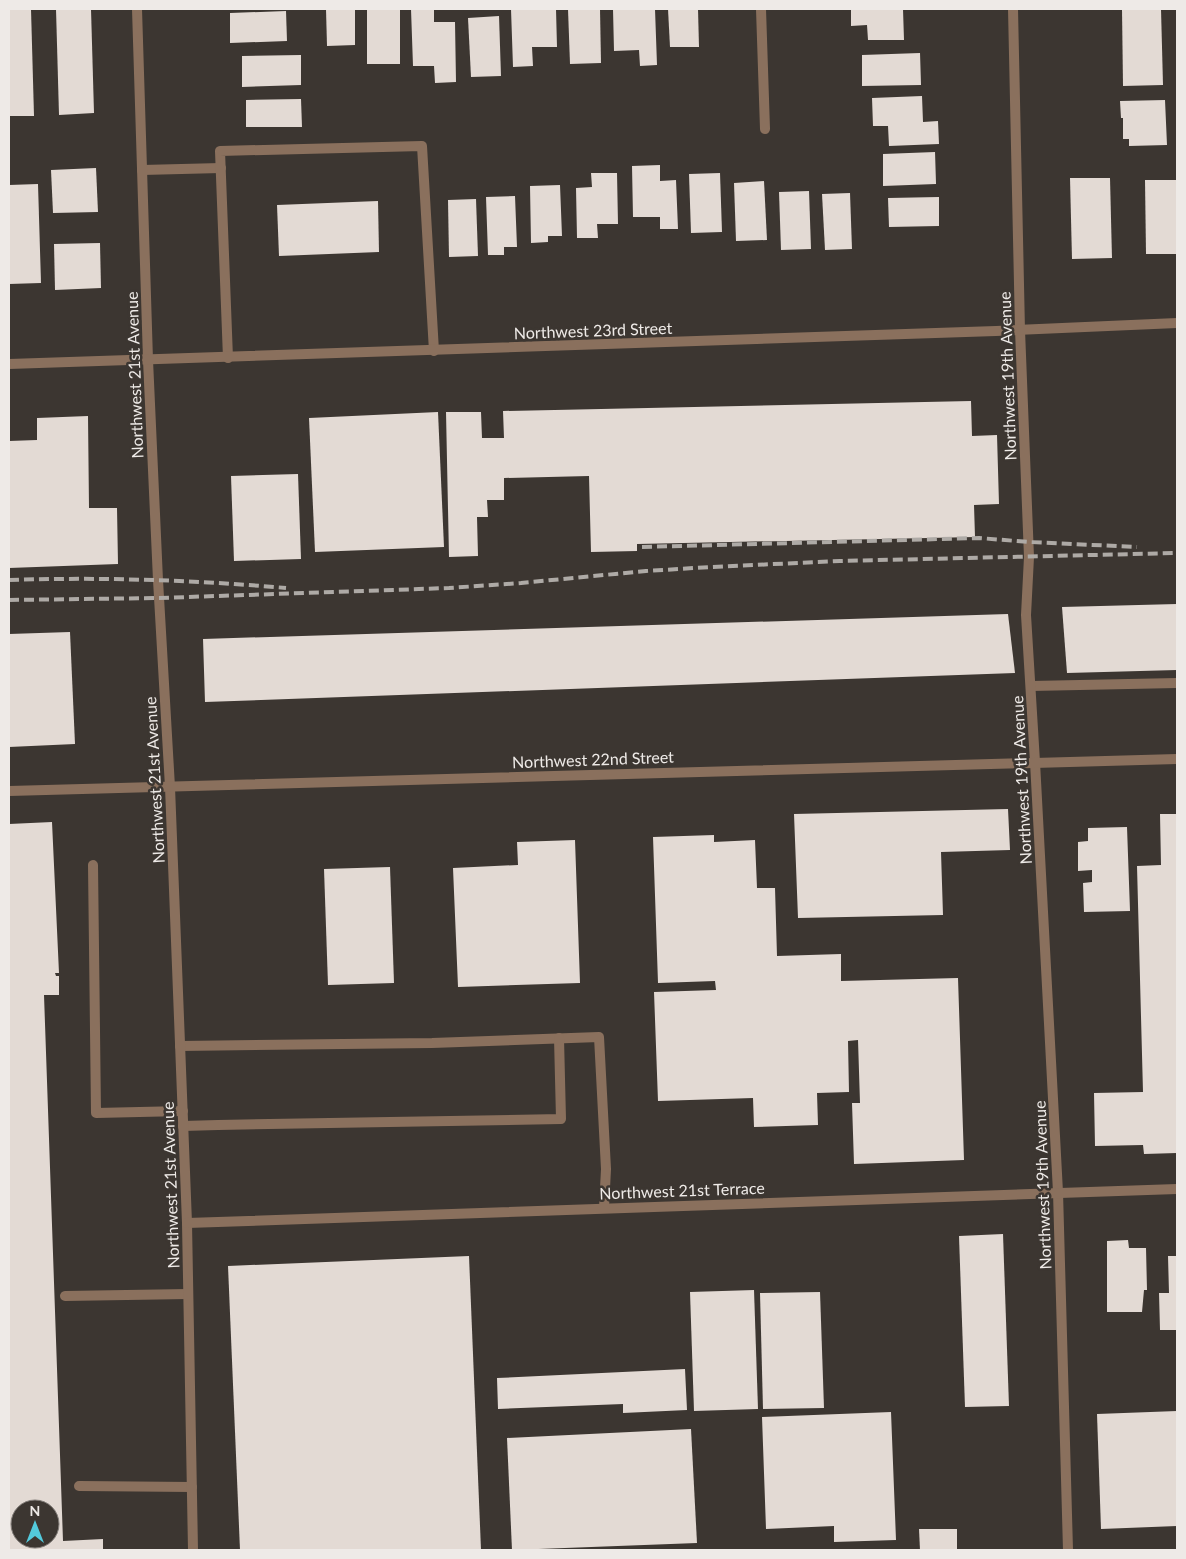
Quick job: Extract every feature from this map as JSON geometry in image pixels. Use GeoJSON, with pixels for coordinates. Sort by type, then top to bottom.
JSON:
{"type":"FeatureCollection","features":[{"type":"Feature","properties":{"kind":"street","name":"Northwest 21st Avenue"},"geometry":{"type":"LineString","coordinates":[[137,9],[148,360],[170,787],[183,1111],[193,1550]]}},
{"type":"Feature","properties":{"kind":"street"},"geometry":{"type":"LineString","coordinates":[[761,9],[765,130]]}},
{"type":"Feature","properties":{"kind":"street","name":"Northwest 19th Avenue"},"geometry":{"type":"LineString","coordinates":[[1013,9],[1020,330],[1029,542],[1026,614],[1058,1192],[1068,1550]]}},
{"type":"Feature","properties":{"kind":"street"},"geometry":{"type":"LineString","coordinates":[[228,358],[220,151],[422,146],[434,351]]}},
{"type":"Feature","properties":{"kind":"street"},"geometry":{"type":"LineString","coordinates":[[142,170],[221,168]]}},
{"type":"Feature","properties":{"kind":"street","name":"Northwest 23rd Street"},"geometry":{"type":"LineString","coordinates":[[9,364],[434,351],[1177,323]]}},
{"type":"Feature","properties":{"kind":"street"},"geometry":{"type":"LineString","coordinates":[[1031,686],[1177,683]]}},
{"type":"Feature","properties":{"kind":"street","name":"Northwest 22nd Street"},"geometry":{"type":"LineString","coordinates":[[9,791],[1177,759]]}},
{"type":"Feature","properties":{"kind":"street"},"geometry":{"type":"LineString","coordinates":[[93,865],[96,1113],[183,1111]]}},
{"type":"Feature","properties":{"kind":"street"},"geometry":{"type":"LineString","coordinates":[[180,1046],[432,1043],[599,1037],[606,1169],[604,1208]]}},
{"type":"Feature","properties":{"kind":"street"},"geometry":{"type":"LineString","coordinates":[[183,1126],[561,1119],[559,1038]]}},
{"type":"Feature","properties":{"kind":"street","name":"Northwest 21st Terrace"},"geometry":{"type":"LineString","coordinates":[[187,1223],[1177,1189]]}},
{"type":"Feature","properties":{"kind":"street"},"geometry":{"type":"LineString","coordinates":[[64,1296],[188,1294]]}},
{"type":"Feature","properties":{"kind":"street"},"geometry":{"type":"LineString","coordinates":[[79,1486],[192,1487]]}},
{"type":"Feature","properties":{"kind":"building"},"geometry":{"type":"Polygon","coordinates":[[[9,9],[31,9],[34,116],[9,116],[9,9]]]}},
{"type":"Feature","properties":{"kind":"building"},"geometry":{"type":"Polygon","coordinates":[[[56,9],[91,9],[94,113],[59,115],[56,9]]]}},
{"type":"Feature","properties":{"kind":"building"},"geometry":{"type":"Polygon","coordinates":[[[326,9],[355,9],[355,45],[327,46],[326,9]]]}},
{"type":"Feature","properties":{"kind":"building"},"geometry":{"type":"Polygon","coordinates":[[[367,9],[400,9],[400,64],[367,64],[367,9]]]}},
{"type":"Feature","properties":{"kind":"building"},"geometry":{"type":"Polygon","coordinates":[[[411,9],[434,9],[434,22],[455,22],[456,82],[435,83],[434,66],[413,66],[411,9]]]}},
{"type":"Feature","properties":{"kind":"building"},"geometry":{"type":"Polygon","coordinates":[[[511,9],[556,9],[557,47],[532,47],[533,66],[513,67],[511,9]]]}},
{"type":"Feature","properties":{"kind":"building"},"geometry":{"type":"Polygon","coordinates":[[[568,9],[600,9],[601,63],[570,64],[568,9]]]}},
{"type":"Feature","properties":{"kind":"building"},"geometry":{"type":"Polygon","coordinates":[[[613,9],[655,9],[657,65],[640,66],[639,50],[614,51],[613,9]]]}},
{"type":"Feature","properties":{"kind":"building"},"geometry":{"type":"Polygon","coordinates":[[[668,9],[698,9],[699,47],[670,47],[668,9]]]}},
{"type":"Feature","properties":{"kind":"building"},"geometry":{"type":"Polygon","coordinates":[[[851,9],[903,9],[904,40],[868,40],[867,25],[851,26],[851,9]]]}},
{"type":"Feature","properties":{"kind":"building"},"geometry":{"type":"Polygon","coordinates":[[[1122,9],[1161,9],[1163,85],[1123,86],[1122,9]]]}},
{"type":"Feature","properties":{"kind":"building"},"geometry":{"type":"Polygon","coordinates":[[[286,11],[287,41],[230,43],[230,13],[286,11]]]}},
{"type":"Feature","properties":{"kind":"building"},"geometry":{"type":"Polygon","coordinates":[[[499,16],[501,76],[471,77],[468,18],[499,16]]]}},
{"type":"Feature","properties":{"kind":"building"},"geometry":{"type":"Polygon","coordinates":[[[920,53],[921,85],[862,86],[862,55],[920,53]]]}},
{"type":"Feature","properties":{"kind":"building"},"geometry":{"type":"Polygon","coordinates":[[[301,55],[301,85],[242,87],[242,56],[301,55]]]}},
{"type":"Feature","properties":{"kind":"building"},"geometry":{"type":"Polygon","coordinates":[[[922,96],[923,122],[938,121],[939,144],[889,146],[888,126],[873,126],[872,98],[922,96]]]}},
{"type":"Feature","properties":{"kind":"building"},"geometry":{"type":"Polygon","coordinates":[[[301,99],[302,127],[246,127],[246,100],[301,99]]]}},
{"type":"Feature","properties":{"kind":"building"},"geometry":{"type":"Polygon","coordinates":[[[1165,100],[1167,145],[1129,146],[1129,139],[1123,139],[1123,118],[1121,118],[1120,101],[1165,100]]]}},
{"type":"Feature","properties":{"kind":"building"},"geometry":{"type":"Polygon","coordinates":[[[935,152],[936,184],[883,186],[883,154],[935,152]]]}},
{"type":"Feature","properties":{"kind":"building"},"geometry":{"type":"Polygon","coordinates":[[[660,165],[660,181],[676,180],[678,229],[660,229],[660,217],[633,217],[632,166],[660,165]]]}},
{"type":"Feature","properties":{"kind":"building"},"geometry":{"type":"Polygon","coordinates":[[[96,168],[98,212],[53,213],[51,170],[96,168]]]}},
{"type":"Feature","properties":{"kind":"building"},"geometry":{"type":"Polygon","coordinates":[[[591,173],[617,173],[618,224],[597,224],[598,238],[577,238],[576,188],[592,187],[591,173]]]}},
{"type":"Feature","properties":{"kind":"building"},"geometry":{"type":"Polygon","coordinates":[[[720,173],[722,232],[691,233],[689,174],[720,173]]]}},
{"type":"Feature","properties":{"kind":"building"},"geometry":{"type":"Polygon","coordinates":[[[1070,178],[1110,178],[1112,258],[1072,259],[1070,178]]]}},
{"type":"Feature","properties":{"kind":"building"},"geometry":{"type":"Polygon","coordinates":[[[1145,180],[1177,180],[1177,254],[1146,254],[1145,180]]]}},
{"type":"Feature","properties":{"kind":"building"},"geometry":{"type":"Polygon","coordinates":[[[764,181],[767,240],[736,241],[734,183],[764,181]]]}},
{"type":"Feature","properties":{"kind":"building"},"geometry":{"type":"Polygon","coordinates":[[[38,184],[41,283],[9,284],[9,185],[38,184]]]}},
{"type":"Feature","properties":{"kind":"building"},"geometry":{"type":"Polygon","coordinates":[[[560,185],[562,236],[548,236],[548,242],[531,243],[530,186],[560,185]]]}},
{"type":"Feature","properties":{"kind":"building"},"geometry":{"type":"Polygon","coordinates":[[[809,191],[811,249],[781,250],[779,192],[809,191]]]}},
{"type":"Feature","properties":{"kind":"building"},"geometry":{"type":"Polygon","coordinates":[[[850,193],[852,249],[825,250],[822,194],[850,193]]]}},
{"type":"Feature","properties":{"kind":"building"},"geometry":{"type":"Polygon","coordinates":[[[515,196],[517,247],[504,247],[504,255],[488,255],[486,197],[515,196]]]}},
{"type":"Feature","properties":{"kind":"building"},"geometry":{"type":"Polygon","coordinates":[[[939,197],[939,226],[889,227],[888,198],[939,197]]]}},
{"type":"Feature","properties":{"kind":"building"},"geometry":{"type":"Polygon","coordinates":[[[476,199],[478,256],[449,257],[448,200],[476,199]]]}},
{"type":"Feature","properties":{"kind":"building"},"geometry":{"type":"Polygon","coordinates":[[[378,201],[379,252],[279,256],[277,205],[378,201]]]}},
{"type":"Feature","properties":{"kind":"building"},"geometry":{"type":"Polygon","coordinates":[[[100,243],[101,288],[55,290],[54,244],[100,243]]]}},
{"type":"Feature","properties":{"kind":"building"},"geometry":{"type":"Polygon","coordinates":[[[971,401],[972,436],[997,435],[999,504],[974,505],[975,537],[637,544],[637,551],[591,552],[589,476],[504,478],[504,500],[487,500],[488,517],[477,517],[478,556],[449,557],[446,412],[481,412],[482,438],[504,438],[503,411],[971,401]]]}},
{"type":"Feature","properties":{"kind":"building"},"geometry":{"type":"Polygon","coordinates":[[[438,412],[444,547],[315,552],[309,418],[438,412]]]}},
{"type":"Feature","properties":{"kind":"building"},"geometry":{"type":"Polygon","coordinates":[[[88,416],[89,508],[117,508],[118,564],[9,568],[9,441],[37,440],[37,418],[88,416]]]}},
{"type":"Feature","properties":{"kind":"building"},"geometry":{"type":"Polygon","coordinates":[[[298,474],[301,559],[234,561],[231,476],[298,474]]]}},
{"type":"Feature","properties":{"kind":"building"},"geometry":{"type":"Polygon","coordinates":[[[1177,604],[1177,670],[1067,673],[1062,607],[1177,604]]]}},
{"type":"Feature","properties":{"kind":"building"},"geometry":{"type":"Polygon","coordinates":[[[1008,614],[1015,673],[205,702],[203,639],[1008,614]]]}},
{"type":"Feature","properties":{"kind":"building"},"geometry":{"type":"Polygon","coordinates":[[[70,632],[75,744],[9,747],[9,634],[70,632]]]}},
{"type":"Feature","properties":{"kind":"building"},"geometry":{"type":"Polygon","coordinates":[[[1008,809],[1010,850],[941,852],[943,915],[798,918],[794,814],[1008,809]]]}},
{"type":"Feature","properties":{"kind":"building"},"geometry":{"type":"Polygon","coordinates":[[[1160,814],[1177,814],[1177,1153],[1144,1154],[1143,1145],[1095,1146],[1094,1093],[1143,1092],[1137,866],[1161,865],[1160,814]]]}},
{"type":"Feature","properties":{"kind":"building"},"geometry":{"type":"Polygon","coordinates":[[[52,822],[59,973],[55,973],[56,976],[59,976],[59,995],[44,995],[63,1541],[103,1539],[103,1550],[9,1550],[9,824],[52,822]]]}},
{"type":"Feature","properties":{"kind":"building"},"geometry":{"type":"Polygon","coordinates":[[[1127,827],[1130,911],[1084,912],[1083,883],[1092,882],[1092,870],[1078,871],[1078,842],[1088,841],[1088,828],[1127,827]]]}},
{"type":"Feature","properties":{"kind":"building"},"geometry":{"type":"Polygon","coordinates":[[[714,835],[714,842],[755,840],[757,888],[775,888],[777,956],[841,954],[841,981],[958,978],[964,1160],[854,1164],[852,1103],[860,1103],[858,1040],[848,1041],[849,1092],[817,1093],[818,1125],[754,1127],[753,1098],[658,1101],[654,992],[716,990],[715,981],[658,983],[653,837],[714,835]]]}},
{"type":"Feature","properties":{"kind":"building"},"geometry":{"type":"Polygon","coordinates":[[[575,840],[580,983],[458,987],[453,868],[518,865],[517,842],[575,840]]]}},
{"type":"Feature","properties":{"kind":"building"},"geometry":{"type":"Polygon","coordinates":[[[390,867],[394,983],[328,985],[324,869],[390,867]]]}},
{"type":"Feature","properties":{"kind":"building"},"geometry":{"type":"Polygon","coordinates":[[[1003,1234],[1009,1406],[965,1407],[959,1236],[1003,1234]]]}},
{"type":"Feature","properties":{"kind":"building"},"geometry":{"type":"Polygon","coordinates":[[[1128,1240],[1129,1248],[1146,1248],[1147,1290],[1144,1290],[1142,1312],[1107,1312],[1107,1241],[1128,1240]]]}},
{"type":"Feature","properties":{"kind":"building"},"geometry":{"type":"Polygon","coordinates":[[[469,1256],[481,1550],[240,1550],[228,1266],[469,1256]]]}},
{"type":"Feature","properties":{"kind":"building"},"geometry":{"type":"Polygon","coordinates":[[[1168,1256],[1177,1256],[1177,1330],[1160,1330],[1159,1293],[1169,1293],[1168,1256]]]}},
{"type":"Feature","properties":{"kind":"building"},"geometry":{"type":"Polygon","coordinates":[[[754,1290],[758,1409],[694,1411],[690,1292],[754,1290]]]}},
{"type":"Feature","properties":{"kind":"building"},"geometry":{"type":"Polygon","coordinates":[[[820,1292],[824,1408],[763,1409],[760,1293],[820,1292]]]}},
{"type":"Feature","properties":{"kind":"building"},"geometry":{"type":"Polygon","coordinates":[[[685,1369],[687,1410],[623,1413],[623,1404],[498,1409],[497,1378],[685,1369]]]}},
{"type":"Feature","properties":{"kind":"building"},"geometry":{"type":"Polygon","coordinates":[[[1177,1411],[1177,1526],[1101,1529],[1097,1414],[1177,1411]]]}},
{"type":"Feature","properties":{"kind":"building"},"geometry":{"type":"Polygon","coordinates":[[[891,1412],[896,1540],[834,1542],[834,1526],[766,1529],[762,1417],[891,1412]]]}},
{"type":"Feature","properties":{"kind":"building"},"geometry":{"type":"Polygon","coordinates":[[[691,1429],[697,1543],[512,1550],[507,1438],[691,1429]]]}},
{"type":"Feature","properties":{"kind":"building"},"geometry":{"type":"Polygon","coordinates":[[[919,1529],[957,1529],[957,1550],[920,1550],[919,1529]]]}},
{"type":"Feature","properties":{"kind":"railway"},"geometry":{"type":"LineString","coordinates":[[642,547],[979,538],[1137,547]]}},
{"type":"Feature","properties":{"kind":"railway"},"geometry":{"type":"LineString","coordinates":[[9,600],[159,598],[449,588],[711,567],[840,561],[1177,553]]}},
{"type":"Feature","properties":{"kind":"railway"},"geometry":{"type":"LineString","coordinates":[[9,580],[148,580],[286,588]]}}]}
